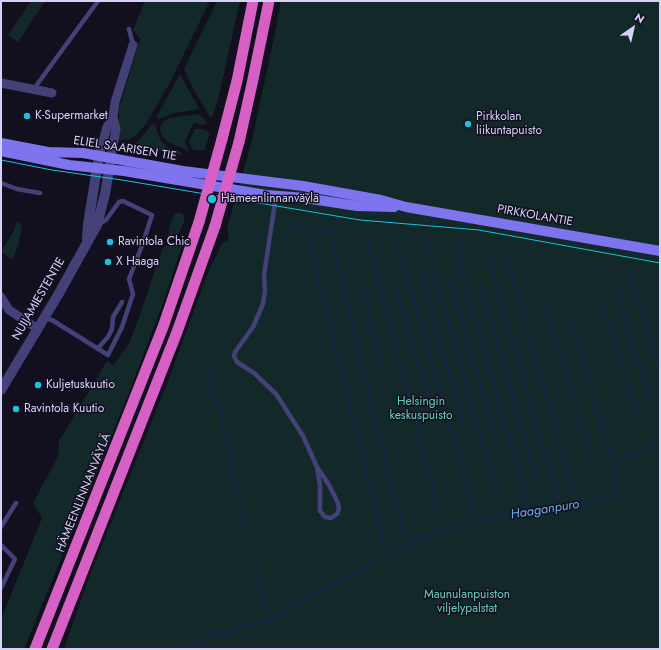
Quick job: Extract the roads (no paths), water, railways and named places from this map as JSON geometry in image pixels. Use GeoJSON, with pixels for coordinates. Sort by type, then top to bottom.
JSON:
{"type":"FeatureCollection","features":[{"type":"Feature","properties":{"kind":"highway","name":"HÄMEENLINNANVÄYLÄ"},"geometry":{"type":"LineString","coordinates":[[35,649],[163,327],[199,222],[237,81],[253,1]]}},
{"type":"Feature","properties":{"kind":"highway"},"geometry":{"type":"LineString","coordinates":[[52,649],[178,332],[215,226],[239,142],[269,1]]}},
{"type":"Feature","properties":{"kind":"main road","name":"ELIEL SAARISEN TIE"},"geometry":{"type":"LineString","coordinates":[[1,143],[48,152],[99,156],[183,171],[246,179]]}},
{"type":"Feature","properties":{"kind":"main road","name":"ELIEL SAARISEN TIE"},"geometry":{"type":"LineString","coordinates":[[1,151],[64,164],[243,191]]}},
{"type":"Feature","properties":{"kind":"main road","name":"PIRKKOLANTIE"},"geometry":{"type":"LineString","coordinates":[[246,179],[303,186],[406,206],[660,251]]}},
{"type":"Feature","properties":{"kind":"main road","name":"PIRKKOLANTIE"},"geometry":{"type":"LineString","coordinates":[[243,191],[357,206],[406,206]]}},
{"type":"Feature","properties":{"kind":"street"},"geometry":{"type":"LineString","coordinates":[[111,158],[116,129],[113,118],[115,102],[133,45]]}},
{"type":"Feature","properties":{"kind":"street"},"geometry":{"type":"LineString","coordinates":[[1,83],[52,94]]}},
{"type":"Feature","properties":{"kind":"street"},"geometry":{"type":"LineString","coordinates":[[99,156],[107,127],[113,118]]}},
{"type":"Feature","properties":{"kind":"street","name":"NUIJAMIESTENTIE"},"geometry":{"type":"LineString","coordinates":[[87,241],[88,224],[99,156]]}},
{"type":"Feature","properties":{"kind":"street","name":"NUIJAMIESTENTIE"},"geometry":{"type":"LineString","coordinates":[[1,390],[38,329],[97,225],[105,194],[111,158]]}},
{"type":"Feature","properties":{"kind":"street"},"geometry":{"type":"LineString","coordinates":[[1,297],[9,310],[38,329]]}},
{"type":"Feature","properties":{"kind":"lane"},"geometry":{"type":"LineString","coordinates":[[33,90],[98,1]]}},
{"type":"Feature","properties":{"kind":"lane"},"geometry":{"type":"LineString","coordinates":[[129,29],[133,45]]}},
{"type":"Feature","properties":{"kind":"lane"},"geometry":{"type":"LineString","coordinates":[[1,183],[17,189],[40,193]]}},
{"type":"Feature","properties":{"kind":"lane"},"geometry":{"type":"LineString","coordinates":[[276,196],[264,275],[265,291],[263,304],[253,327],[235,352],[234,356],[237,362],[254,374],[276,394],[303,436],[317,468],[329,485],[338,503],[339,509],[337,514],[331,518],[325,517],[320,511],[320,485],[317,468]]}},
{"type":"Feature","properties":{"kind":"lane"},"geometry":{"type":"LineString","coordinates":[[44,318],[52,320],[108,355],[122,327],[133,294],[129,279],[152,215],[123,201],[119,202],[106,220],[97,225]]}},
{"type":"Feature","properties":{"kind":"lane"},"geometry":{"type":"LineString","coordinates":[[98,348],[112,330],[113,317],[122,302]]}},
{"type":"Feature","properties":{"kind":"lane"},"geometry":{"type":"LineString","coordinates":[[1,527],[16,503]]}},
{"type":"Feature","properties":{"kind":"lane"},"geometry":{"type":"LineString","coordinates":[[1,545],[15,559],[1,588]]}},
{"type":"Feature","properties":{"kind":"waterway"},"geometry":{"type":"LineString","coordinates":[[288,225],[330,233],[407,545]]}},
{"type":"Feature","properties":{"kind":"waterway"},"geometry":{"type":"LineString","coordinates":[[307,234],[385,549]]}},
{"type":"Feature","properties":{"kind":"waterway"},"geometry":{"type":"LineString","coordinates":[[366,235],[441,519]]}},
{"type":"Feature","properties":{"kind":"waterway"},"geometry":{"type":"LineString","coordinates":[[396,237],[476,516]]}},
{"type":"Feature","properties":{"kind":"waterway"},"geometry":{"type":"LineString","coordinates":[[425,239],[499,500]]}},
{"type":"Feature","properties":{"kind":"waterway"},"geometry":{"type":"LineString","coordinates":[[460,243],[460,265],[527,500],[528,512]]}},
{"type":"Feature","properties":{"kind":"waterway"},"geometry":{"type":"LineString","coordinates":[[486,248],[558,499]]}},
{"type":"Feature","properties":{"kind":"waterway"},"geometry":{"type":"LineString","coordinates":[[505,250],[574,493]]}},
{"type":"Feature","properties":{"kind":"waterway"},"geometry":{"type":"LineString","coordinates":[[422,275],[463,424]]}},
{"type":"Feature","properties":{"kind":"waterway"},"geometry":{"type":"LineString","coordinates":[[631,275],[660,373]]}},
{"type":"Feature","properties":{"kind":"waterway"},"geometry":{"type":"LineString","coordinates":[[451,281],[495,435]]}},
{"type":"Feature","properties":{"kind":"waterway"},"geometry":{"type":"LineString","coordinates":[[616,285],[648,396]]}},
{"type":"Feature","properties":{"kind":"waterway"},"geometry":{"type":"LineString","coordinates":[[396,287],[428,397]]}},
{"type":"Feature","properties":{"kind":"waterway"},"geometry":{"type":"LineString","coordinates":[[482,287],[536,478]]}},
{"type":"Feature","properties":{"kind":"waterway"},"geometry":{"type":"LineString","coordinates":[[363,290],[380,362]]}},
{"type":"Feature","properties":{"kind":"waterway"},"geometry":{"type":"LineString","coordinates":[[603,305],[638,420]]}},
{"type":"Feature","properties":{"kind":"waterway"},"geometry":{"type":"LineString","coordinates":[[547,309],[593,463]]}},
{"type":"Feature","properties":{"kind":"waterway"},"geometry":{"type":"LineString","coordinates":[[568,310],[614,465],[616,466]]}},
{"type":"Feature","properties":{"kind":"waterway"},"geometry":{"type":"LineString","coordinates":[[207,366],[211,371],[213,396],[220,410],[239,499],[243,510],[241,521],[247,535]]}},
{"type":"Feature","properties":{"kind":"waterway","name":"Haaganpuro"},"geometry":{"type":"LineString","coordinates":[[392,552],[422,538],[462,525],[539,510],[578,507],[597,500],[613,500],[619,488],[613,473],[616,466],[651,446],[660,436]]}},
{"type":"Feature","properties":{"kind":"waterway"},"geometry":{"type":"LineString","coordinates":[[254,554],[254,561],[258,569],[261,593],[266,609],[273,619]]}},
{"type":"Feature","properties":{"kind":"waterway","name":"Haaganpuro"},"geometry":{"type":"LineString","coordinates":[[181,649],[184,646],[196,643],[213,633],[233,634],[237,627],[244,624],[263,623],[273,619],[367,566],[378,558]]}},
{"type":"Feature","properties":{"kind":"tram line"},"geometry":{"type":"LineString","coordinates":[[1,160],[52,170],[122,180],[360,220],[479,230],[660,263]]}},
{"type":"Feature","properties":{"kind":"place","name":"K-Supermarket"},"geometry":{"type":"Point","coordinates":[27,116]}},
{"type":"Feature","properties":{"kind":"place","name":"Pirkkolan liikuntapuisto"},"geometry":{"type":"Point","coordinates":[468,124]}},
{"type":"Feature","properties":{"kind":"place","name":"Hämeenlinnanväylä"},"geometry":{"type":"Point","coordinates":[212,199]}},
{"type":"Feature","properties":{"kind":"place","name":"Ravintola Chic"},"geometry":{"type":"Point","coordinates":[110,242]}},
{"type":"Feature","properties":{"kind":"place","name":"X Haaga"},"geometry":{"type":"Point","coordinates":[108,262]}},
{"type":"Feature","properties":{"kind":"place","name":"Kuljetuskuutio"},"geometry":{"type":"Point","coordinates":[38,385]}},
{"type":"Feature","properties":{"kind":"place","name":"Ravintola Kuutio"},"geometry":{"type":"Point","coordinates":[16,409]}},
{"type":"Feature","properties":{"kind":"park label","name":"Helsingin keskuspuisto"},"geometry":{"type":"Point","coordinates":[421,409]}},
{"type":"Feature","properties":{"kind":"park label","name":"Maunulanpuiston viljelypalstat"},"geometry":{"type":"Point","coordinates":[467,602]}}]}
